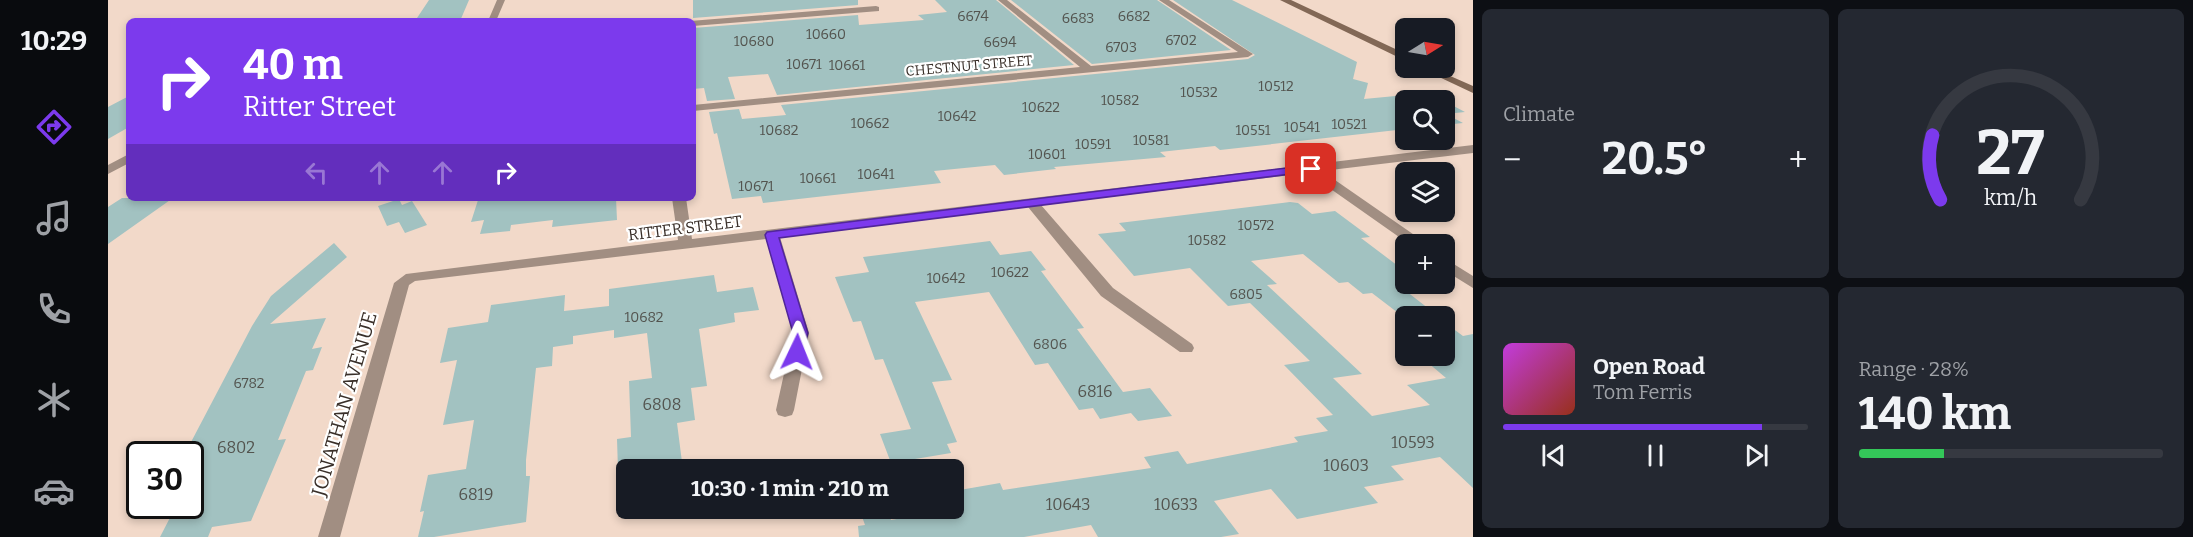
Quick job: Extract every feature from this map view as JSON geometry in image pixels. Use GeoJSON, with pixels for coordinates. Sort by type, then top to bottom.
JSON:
{"type":"FeatureCollection","features":[{"type":"Feature","properties":{"kind":"main road"},"geometry":{"type":"LineString","coordinates":[[1284,0],[1395,53]]}},
{"type":"Feature","properties":{"kind":"main road"},"geometry":{"type":"LineString","coordinates":[[1447,78],[1473,90]]}},
{"type":"Feature","properties":{"kind":"street"},"geometry":{"type":"LineString","coordinates":[[493,18],[501,0]]}},
{"type":"Feature","properties":{"kind":"street"},"geometry":{"type":"LineString","coordinates":[[1002,0],[1089,70]]}},
{"type":"Feature","properties":{"kind":"street","name":"CHESTNUT STREET"},"geometry":{"type":"LineString","coordinates":[[696,108],[1248,54],[1163,0]]}},
{"type":"Feature","properties":{"kind":"street"},"geometry":{"type":"LineString","coordinates":[[696,23],[876,9]]}},
{"type":"Feature","properties":{"kind":"street","name":"RITTER STREET"},"geometry":{"type":"LineString","coordinates":[[402,283],[411,277],[1473,149]]}},
{"type":"Feature","properties":{"kind":"street"},"geometry":{"type":"LineString","coordinates":[[108,170],[126,160]]}},
{"type":"Feature","properties":{"kind":"street"},"geometry":{"type":"LineString","coordinates":[[1311,169],[1404,234]]}},
{"type":"Feature","properties":{"kind":"street"},"geometry":{"type":"LineString","coordinates":[[679,201],[686,245]]}},
{"type":"Feature","properties":{"kind":"street"},"geometry":{"type":"LineString","coordinates":[[1030,202],[1107,292],[1186,348]]}},
{"type":"Feature","properties":{"kind":"street"},"geometry":{"type":"LineString","coordinates":[[772,235],[801,333],[785,410]]}},
{"type":"Feature","properties":{"kind":"street"},"geometry":{"type":"LineString","coordinates":[[1455,271],[1473,283]]}},
{"type":"Feature","properties":{"kind":"street","name":"JONATHAN AVENUE"},"geometry":{"type":"LineString","coordinates":[[329,537],[402,283]]}},
{"type":"Feature","properties":{"kind":"building"},"geometry":{"type":"Polygon","coordinates":[[[429,0],[469,0],[461,18],[417,18],[429,0]]]}},
{"type":"Feature","properties":{"kind":"building"},"geometry":{"type":"Polygon","coordinates":[[[693,0],[858,0],[858,5],[693,18],[693,0]]]}},
{"type":"Feature","properties":{"kind":"building"},"geometry":{"type":"Polygon","coordinates":[[[935,0],[996,0],[1074,65],[777,95],[768,74],[728,77],[735,99],[707,101],[704,88],[696,89],[696,28],[858,15],[859,25],[924,20],[918,15],[947,12],[935,0]]]}},
{"type":"Feature","properties":{"kind":"building"},"geometry":{"type":"Polygon","coordinates":[[[1011,0],[1157,0],[1231,50],[1092,64],[1011,0]]]}},
{"type":"Feature","properties":{"kind":"building"},"geometry":{"type":"Polygon","coordinates":[[[1173,0],[1232,0],[1357,62],[1353,79],[1368,83],[1364,99],[1395,96],[1395,130],[1220,150],[1215,146],[1160,152],[1166,157],[1054,167],[1056,169],[1004,175],[995,165],[934,171],[941,183],[763,203],[761,196],[732,199],[717,133],[714,134],[709,112],[739,109],[742,119],[786,115],[781,105],[1248,59],[1255,55],[1173,0]]]}},
{"type":"Feature","properties":{"kind":"building"},"geometry":{"type":"Polygon","coordinates":[[[126,98],[126,129],[108,139],[108,107],[126,98]]]}},
{"type":"Feature","properties":{"kind":"building"},"geometry":{"type":"Polygon","coordinates":[[[1455,107],[1465,112],[1455,113],[1455,107]]]}},
{"type":"Feature","properties":{"kind":"building"},"geometry":{"type":"Polygon","coordinates":[[[122,198],[126,198],[126,201],[169,201],[108,244],[108,207],[122,198]]]}},
{"type":"Feature","properties":{"kind":"building"},"geometry":{"type":"Polygon","coordinates":[[[393,201],[400,201],[402,205],[412,201],[427,225],[405,233],[399,222],[387,226],[378,206],[393,201]]]}},
{"type":"Feature","properties":{"kind":"building"},"geometry":{"type":"Polygon","coordinates":[[[478,201],[616,201],[617,220],[552,227],[553,220],[511,225],[510,231],[480,234],[484,220],[471,222],[478,201]]]}},
{"type":"Feature","properties":{"kind":"building"},"geometry":{"type":"Polygon","coordinates":[[[1290,202],[1298,203],[1312,214],[1335,211],[1370,237],[1361,238],[1395,264],[1395,294],[1410,294],[1425,306],[1395,306],[1395,311],[1372,293],[1363,294],[1348,282],[1339,283],[1303,254],[1251,261],[1277,284],[1267,285],[1362,374],[1333,378],[1372,416],[1430,405],[1407,385],[1446,378],[1432,366],[1455,366],[1455,330],[1463,336],[1473,334],[1473,488],[1440,457],[1391,466],[1404,480],[1364,487],[1378,503],[1297,519],[1271,489],[1214,501],[1239,534],[1221,537],[1098,537],[1091,525],[1024,537],[859,537],[858,526],[865,525],[863,519],[964,519],[964,489],[1000,483],[1003,490],[1151,468],[1144,457],[1178,451],[1187,464],[1298,442],[1294,437],[1328,431],[1316,418],[1333,415],[1284,365],[1310,361],[1250,303],[1228,306],[1190,268],[1134,276],[1098,234],[1126,231],[1119,223],[1290,202]]]}},
{"type":"Feature","properties":{"kind":"building"},"geometry":{"type":"Polygon","coordinates":[[[990,241],[1000,255],[1031,251],[1046,270],[1041,271],[1084,328],[1077,329],[1123,392],[1150,388],[1172,416],[1138,421],[1131,413],[1100,419],[1093,408],[1079,410],[1048,363],[1035,365],[989,292],[915,302],[952,380],[932,382],[957,442],[947,444],[951,453],[915,459],[889,459],[880,434],[911,429],[883,359],[875,360],[861,321],[853,322],[835,277],[869,272],[863,257],[990,241]]]}},
{"type":"Feature","properties":{"kind":"building"},"geometry":{"type":"Polygon","coordinates":[[[334,243],[347,257],[270,324],[326,318],[312,349],[322,347],[313,370],[306,371],[278,440],[286,439],[251,521],[212,527],[208,537],[160,537],[169,519],[204,519],[204,441],[192,441],[252,326],[271,296],[334,243]]]}},
{"type":"Feature","properties":{"kind":"building"},"geometry":{"type":"Polygon","coordinates":[[[714,275],[717,292],[753,287],[759,310],[734,313],[735,322],[699,329],[707,386],[691,388],[695,420],[677,423],[682,459],[618,459],[617,439],[631,437],[629,381],[652,378],[647,333],[614,338],[614,330],[573,336],[573,344],[553,347],[552,366],[536,368],[526,460],[526,476],[530,476],[526,522],[434,537],[418,537],[424,511],[420,512],[428,475],[466,469],[474,420],[443,425],[457,360],[440,363],[448,328],[488,322],[491,305],[565,295],[564,311],[609,306],[609,289],[714,275]]]}},
{"type":"Feature","properties":{"kind":"route"},"geometry":{"type":"LineString","coordinates":[[797,352],[801,333],[772,235],[1311,169]]}}]}
